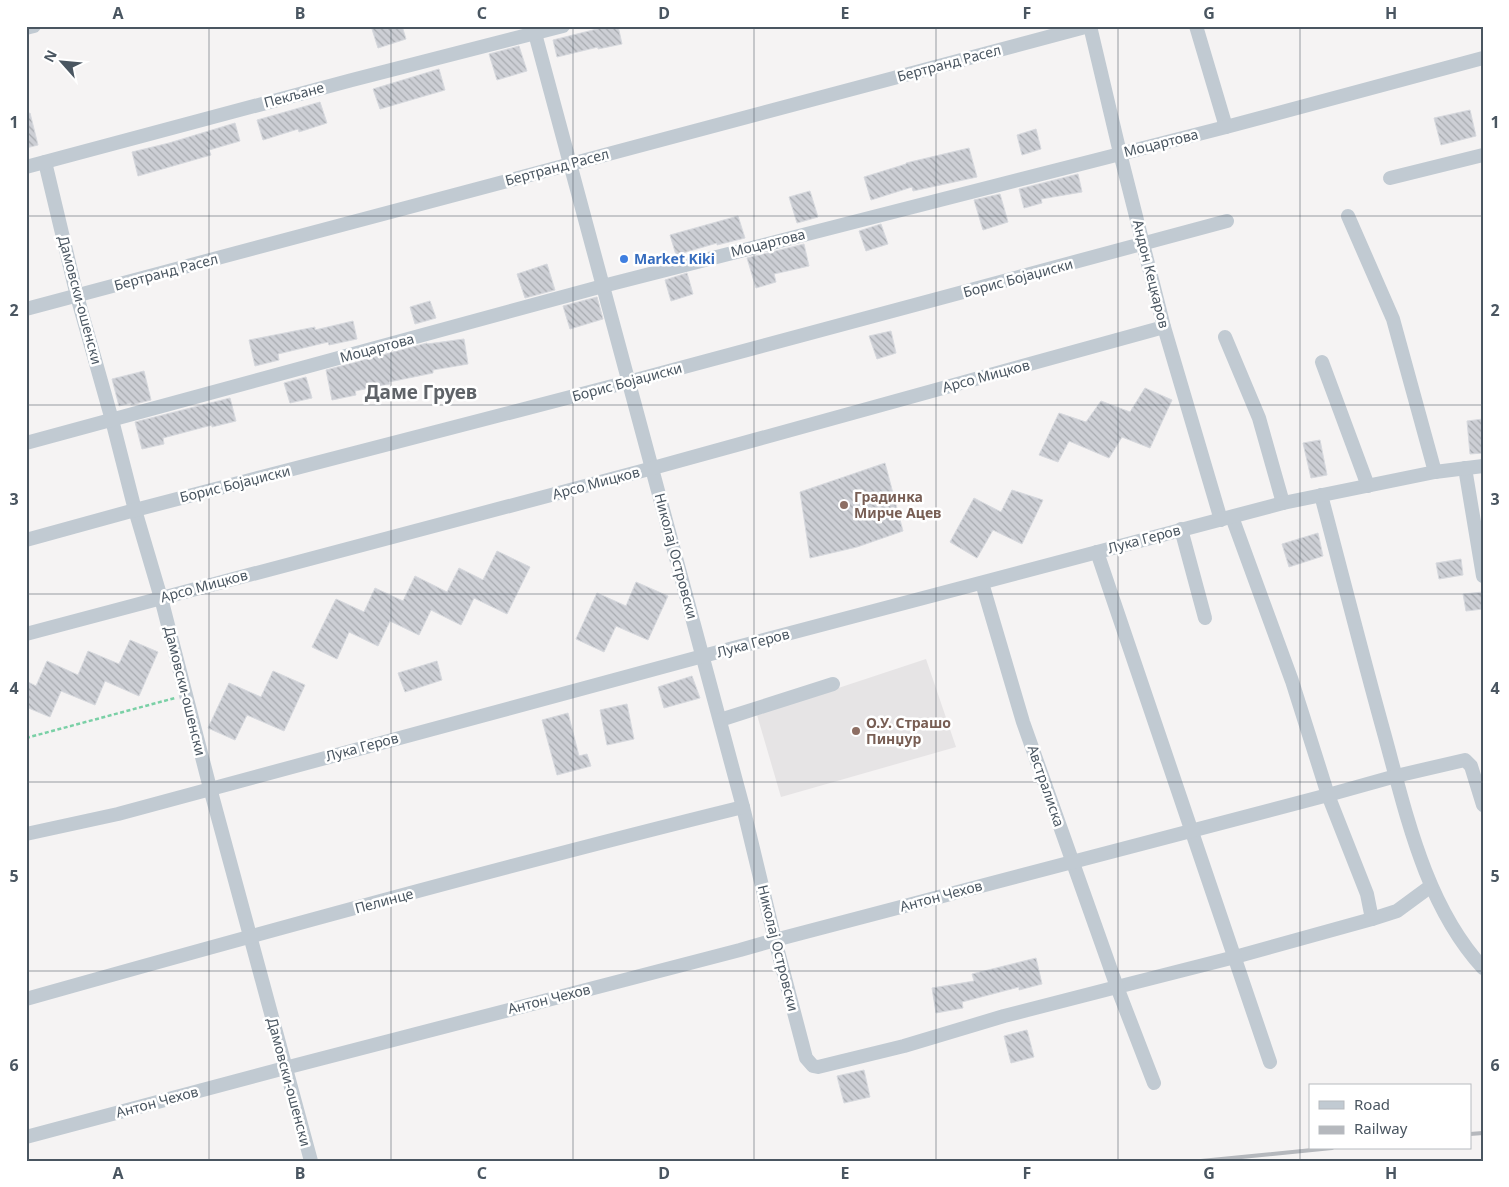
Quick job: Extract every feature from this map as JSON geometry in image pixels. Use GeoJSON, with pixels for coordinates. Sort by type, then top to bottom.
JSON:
{"type":"FeatureCollection","features":[{"type":"Feature","properties":{"kind":"street"},"geometry":{"type":"LineString","coordinates":[[26,28],[34,26]]}},
{"type":"Feature","properties":{"kind":"street","name":"Пекљане"},"geometry":{"type":"LineString","coordinates":[[26,168],[533,30],[563,26]]}},
{"type":"Feature","properties":{"kind":"street","name":"Андон Кецкаров"},"geometry":{"type":"LineString","coordinates":[[1089,26],[1164,327],[1226,518],[1292,682],[1328,795],[1367,894],[1372,919]]}},
{"type":"Feature","properties":{"kind":"street","name":"Бертранд Расел"},"geometry":{"type":"LineString","coordinates":[[26,309],[1089,26]]}},
{"type":"Feature","properties":{"kind":"street"},"geometry":{"type":"LineString","coordinates":[[1196,26],[1226,127]]}},
{"type":"Feature","properties":{"kind":"street","name":"Николај Островски"},"geometry":{"type":"LineString","coordinates":[[533,30],[720,720],[806,1058],[813,1066],[818,1067],[904,1046],[1004,1016],[1117,987]]}},
{"type":"Feature","properties":{"kind":"street","name":"Моцартова"},"geometry":{"type":"LineString","coordinates":[[26,444],[603,286],[1226,127],[1483,58]]}},
{"type":"Feature","properties":{"kind":"street"},"geometry":{"type":"LineString","coordinates":[[1390,178],[1483,155]]}},
{"type":"Feature","properties":{"kind":"street","name":"Дамовски-ошенски"},"geometry":{"type":"LineString","coordinates":[[45,162],[77,296],[161,598],[210,788],[311,1161]]}},
{"type":"Feature","properties":{"kind":"street"},"geometry":{"type":"LineString","coordinates":[[1348,216],[1393,319],[1435,472]]}},
{"type":"Feature","properties":{"kind":"street","name":"Борис Бојаџиски"},"geometry":{"type":"LineString","coordinates":[[26,540],[628,382],[1227,220]]}},
{"type":"Feature","properties":{"kind":"street","name":"Арсо Мицков"},"geometry":{"type":"LineString","coordinates":[[26,634],[653,468],[1164,327]]}},
{"type":"Feature","properties":{"kind":"street"},"geometry":{"type":"LineString","coordinates":[[1225,337],[1259,418],[1283,503]]}},
{"type":"Feature","properties":{"kind":"street"},"geometry":{"type":"LineString","coordinates":[[1322,362],[1368,486]]}},
{"type":"Feature","properties":{"kind":"street","name":"Лука Геров"},"geometry":{"type":"LineString","coordinates":[[26,834],[118,814],[703,656],[1283,503],[1435,472],[1483,466]]}},
{"type":"Feature","properties":{"kind":"street"},"geometry":{"type":"LineString","coordinates":[[1465,468],[1483,576]]}},
{"type":"Feature","properties":{"kind":"street"},"geometry":{"type":"LineString","coordinates":[[1321,495],[1396,776],[1431,886],[1452,928],[1482,965]]}},
{"type":"Feature","properties":{"kind":"street"},"geometry":{"type":"LineString","coordinates":[[1181,529],[1205,618]]}},
{"type":"Feature","properties":{"kind":"street"},"geometry":{"type":"LineString","coordinates":[[1098,552],[1270,1062]]}},
{"type":"Feature","properties":{"kind":"street","name":"Австралиска"},"geometry":{"type":"LineString","coordinates":[[982,583],[1023,722],[1117,987],[1154,1083]]}},
{"type":"Feature","properties":{"kind":"street"},"geometry":{"type":"LineString","coordinates":[[720,720],[833,684]]}},
{"type":"Feature","properties":{"kind":"street","name":"Антон Чехов"},"geometry":{"type":"LineString","coordinates":[[26,1137],[1396,776],[1465,760],[1472,766],[1483,806]]}},
{"type":"Feature","properties":{"kind":"street","name":"Пелинце"},"geometry":{"type":"LineString","coordinates":[[26,999],[250,936],[743,807]]}},
{"type":"Feature","properties":{"kind":"street"},"geometry":{"type":"LineString","coordinates":[[1117,987],[1235,958],[1397,911],[1431,886]]}},
{"type":"Feature","properties":{"kind":"path"},"geometry":{"type":"LineString","coordinates":[[26,738],[186,695]]}},
{"type":"Feature","properties":{"kind":"shaded area","name":"О.У. Страшо Пинџур"},"geometry":{"type":"Polygon","coordinates":[[[926,659],[956,747],[781,797],[757,715],[926,659]]]}},
{"type":"Feature","properties":{"kind":"building"},"geometry":{"type":"Polygon","coordinates":[[[371,26],[402,26],[406,39],[378,48],[371,26]]]}},
{"type":"Feature","properties":{"kind":"building"},"geometry":{"type":"Polygon","coordinates":[[[609,26],[618,26],[622,44],[598,49],[598,47],[557,57],[553,40],[609,26]]]}},
{"type":"Feature","properties":{"kind":"building"},"geometry":{"type":"Polygon","coordinates":[[[519,46],[527,71],[497,80],[489,54],[519,46]]]}},
{"type":"Feature","properties":{"kind":"building"},"geometry":{"type":"Polygon","coordinates":[[[439,69],[445,90],[380,109],[373,89],[439,69]]]}},
{"type":"Feature","properties":{"kind":"building"},"geometry":{"type":"Polygon","coordinates":[[[320,102],[327,123],[299,132],[298,129],[263,140],[257,120],[320,102]]]}},
{"type":"Feature","properties":{"kind":"building"},"geometry":{"type":"Polygon","coordinates":[[[1470,110],[1476,136],[1441,145],[1434,118],[1470,110]]]}},
{"type":"Feature","properties":{"kind":"building"},"geometry":{"type":"Polygon","coordinates":[[[30,113],[38,145],[26,148],[26,114],[30,113]]]}},
{"type":"Feature","properties":{"kind":"building"},"geometry":{"type":"Polygon","coordinates":[[[235,123],[240,141],[209,150],[211,155],[138,176],[132,152],[235,123]]]}},
{"type":"Feature","properties":{"kind":"building"},"geometry":{"type":"Polygon","coordinates":[[[1036,129],[1041,149],[1022,155],[1017,135],[1036,129]]]}},
{"type":"Feature","properties":{"kind":"building"},"geometry":{"type":"Polygon","coordinates":[[[969,148],[977,177],[913,191],[912,187],[871,200],[864,177],[906,163],[969,148]]]}},
{"type":"Feature","properties":{"kind":"building"},"geometry":{"type":"Polygon","coordinates":[[[1078,174],[1082,192],[1041,199],[1042,203],[1024,208],[1019,189],[1078,174]]]}},
{"type":"Feature","properties":{"kind":"building"},"geometry":{"type":"Polygon","coordinates":[[[810,191],[818,217],[797,223],[789,197],[810,191]]]}},
{"type":"Feature","properties":{"kind":"building"},"geometry":{"type":"Polygon","coordinates":[[[1000,194],[1008,222],[983,230],[974,200],[1000,194]]]}},
{"type":"Feature","properties":{"kind":"building"},"geometry":{"type":"Polygon","coordinates":[[[738,216],[745,238],[717,245],[717,243],[676,255],[670,235],[738,216]]]}},
{"type":"Feature","properties":{"kind":"building"},"geometry":{"type":"Polygon","coordinates":[[[881,224],[888,244],[866,251],[859,231],[881,224]]]}},
{"type":"Feature","properties":{"kind":"building"},"geometry":{"type":"Polygon","coordinates":[[[804,244],[809,266],[774,274],[776,282],[756,288],[747,258],[804,244]]]}},
{"type":"Feature","properties":{"kind":"building"},"geometry":{"type":"Polygon","coordinates":[[[547,264],[555,290],[525,298],[517,274],[547,264]]]}},
{"type":"Feature","properties":{"kind":"building"},"geometry":{"type":"Polygon","coordinates":[[[687,273],[693,294],[671,301],[665,280],[687,273]]]}},
{"type":"Feature","properties":{"kind":"building"},"geometry":{"type":"Polygon","coordinates":[[[597,297],[603,319],[570,329],[563,306],[597,297]]]}},
{"type":"Feature","properties":{"kind":"building"},"geometry":{"type":"Polygon","coordinates":[[[430,301],[436,318],[415,324],[410,307],[430,301]]]}},
{"type":"Feature","properties":{"kind":"building"},"geometry":{"type":"Polygon","coordinates":[[[353,321],[357,339],[329,345],[328,342],[278,354],[279,360],[255,366],[249,340],[315,327],[315,330],[353,321]]]}},
{"type":"Feature","properties":{"kind":"building"},"geometry":{"type":"Polygon","coordinates":[[[891,331],[896,353],[877,359],[869,336],[891,331]]]}},
{"type":"Feature","properties":{"kind":"building"},"geometry":{"type":"Polygon","coordinates":[[[464,339],[468,364],[433,370],[433,373],[355,391],[356,395],[332,400],[326,370],[427,343],[464,339]]]}},
{"type":"Feature","properties":{"kind":"building"},"geometry":{"type":"Polygon","coordinates":[[[144,371],[151,400],[119,406],[112,379],[144,371]]]}},
{"type":"Feature","properties":{"kind":"building"},"geometry":{"type":"Polygon","coordinates":[[[306,377],[312,398],[290,403],[284,383],[306,377]]]}},
{"type":"Feature","properties":{"kind":"building"},"geometry":{"type":"Polygon","coordinates":[[[1145,388],[1172,400],[1150,448],[1122,437],[1109,458],[1069,441],[1058,462],[1039,455],[1059,413],[1086,422],[1101,401],[1130,412],[1145,388]]]}},
{"type":"Feature","properties":{"kind":"building"},"geometry":{"type":"Polygon","coordinates":[[[230,398],[236,421],[212,427],[212,425],[163,438],[164,444],[142,449],[135,422],[230,398]]]}},
{"type":"Feature","properties":{"kind":"building"},"geometry":{"type":"Polygon","coordinates":[[[1483,419],[1483,453],[1470,454],[1467,421],[1483,419]]]}},
{"type":"Feature","properties":{"kind":"building"},"geometry":{"type":"Polygon","coordinates":[[[1320,440],[1327,475],[1311,478],[1303,443],[1320,440]]]}},
{"type":"Feature","properties":{"kind":"building","name":"Градинка Мирче Ацев"},"geometry":{"type":"Polygon","coordinates":[[[885,463],[903,531],[857,547],[810,558],[800,492],[885,463]]]}},
{"type":"Feature","properties":{"kind":"building"},"geometry":{"type":"Polygon","coordinates":[[[1012,490],[1043,500],[1022,544],[993,530],[977,558],[950,542],[974,498],[1001,512],[1012,490]]]}},
{"type":"Feature","properties":{"kind":"building"},"geometry":{"type":"Polygon","coordinates":[[[1318,533],[1323,556],[1289,567],[1282,544],[1318,533]]]}},
{"type":"Feature","properties":{"kind":"building"},"geometry":{"type":"Polygon","coordinates":[[[497,551],[530,567],[507,614],[474,598],[461,625],[431,610],[419,635],[390,621],[378,646],[349,632],[337,659],[312,647],[336,599],[364,612],[375,588],[403,601],[415,576],[447,592],[459,568],[483,580],[497,551]]]}},
{"type":"Feature","properties":{"kind":"building"},"geometry":{"type":"Polygon","coordinates":[[[1461,559],[1463,575],[1439,579],[1436,563],[1461,559]]]}},
{"type":"Feature","properties":{"kind":"building"},"geometry":{"type":"Polygon","coordinates":[[[636,582],[668,596],[648,640],[616,626],[604,652],[576,639],[597,593],[626,606],[636,582]]]}},
{"type":"Feature","properties":{"kind":"building"},"geometry":{"type":"Polygon","coordinates":[[[1483,592],[1483,609],[1466,611],[1463,594],[1483,592]]]}},
{"type":"Feature","properties":{"kind":"building"},"geometry":{"type":"Polygon","coordinates":[[[130,640],[158,652],[139,696],[105,681],[95,705],[61,691],[50,717],[26,707],[26,681],[36,686],[47,661],[78,675],[88,651],[119,664],[130,640]]]}},
{"type":"Feature","properties":{"kind":"building"},"geometry":{"type":"Polygon","coordinates":[[[437,661],[442,680],[405,692],[398,673],[437,661]]]}},
{"type":"Feature","properties":{"kind":"building"},"geometry":{"type":"Polygon","coordinates":[[[273,671],[305,685],[284,731],[247,715],[235,740],[208,728],[229,683],[261,697],[273,671]]]}},
{"type":"Feature","properties":{"kind":"building"},"geometry":{"type":"Polygon","coordinates":[[[692,676],[700,698],[664,708],[658,687],[692,676]]]}},
{"type":"Feature","properties":{"kind":"building"},"geometry":{"type":"Polygon","coordinates":[[[627,704],[634,739],[607,745],[600,710],[627,704]]]}},
{"type":"Feature","properties":{"kind":"building"},"geometry":{"type":"Polygon","coordinates":[[[568,713],[579,756],[587,754],[591,766],[557,775],[542,720],[568,713]]]}},
{"type":"Feature","properties":{"kind":"building"},"geometry":{"type":"Polygon","coordinates":[[[1036,958],[1042,984],[1019,990],[1019,987],[962,1002],[963,1008],[936,1013],[932,988],[974,981],[972,974],[1036,958]]]}},
{"type":"Feature","properties":{"kind":"building"},"geometry":{"type":"Polygon","coordinates":[[[1027,1030],[1034,1057],[1011,1063],[1004,1036],[1027,1030]]]}},
{"type":"Feature","properties":{"kind":"building"},"geometry":{"type":"Polygon","coordinates":[[[864,1070],[870,1097],[844,1103],[837,1076],[864,1070]]]}},
{"type":"Feature","properties":{"kind":"railway"},"geometry":{"type":"LineString","coordinates":[[1472,1134],[1483,1133]]}},
{"type":"Feature","properties":{"kind":"railway"},"geometry":{"type":"LineString","coordinates":[[1201,1161],[1312,1150]]}},
{"type":"Feature","properties":{"kind":"place","name":"Market Kiki"},"geometry":{"type":"Point","coordinates":[624,259]}},
{"type":"Feature","properties":{"kind":"place","name":"Градинка Мирче Ацев"},"geometry":{"type":"Point","coordinates":[844,505]}},
{"type":"Feature","properties":{"kind":"place","name":"О.У. Страшо Пинџур"},"geometry":{"type":"Point","coordinates":[856,731]}},
{"type":"Feature","properties":{"kind":"district","name":"Даме Груев"},"geometry":{"type":"Point","coordinates":[421,392]}}]}
